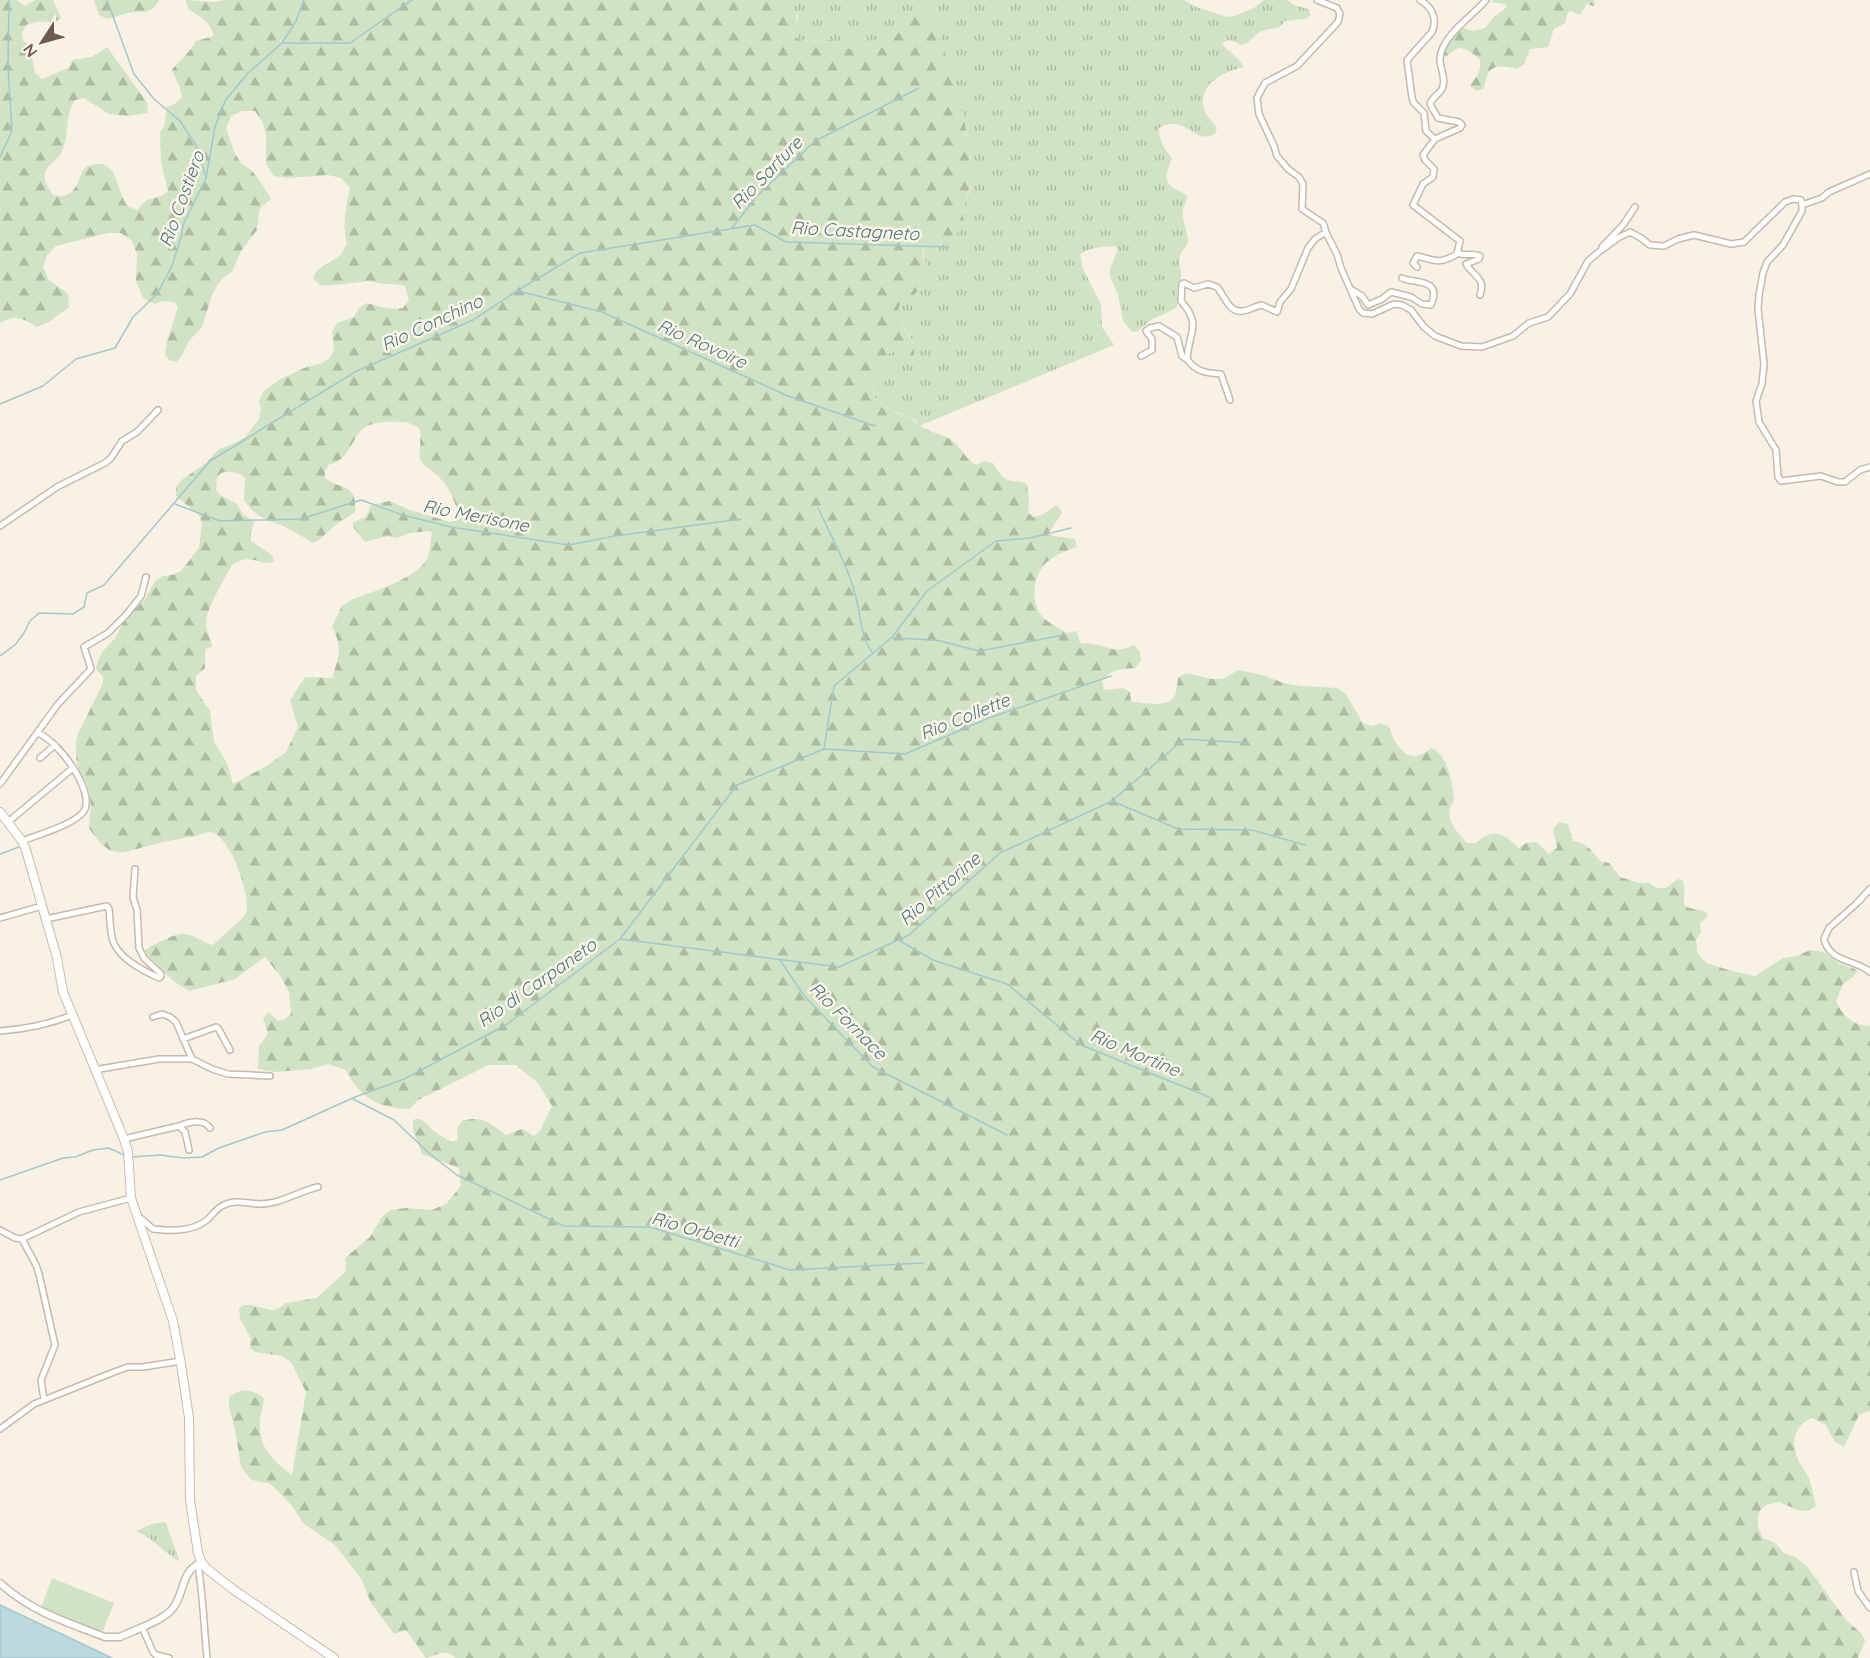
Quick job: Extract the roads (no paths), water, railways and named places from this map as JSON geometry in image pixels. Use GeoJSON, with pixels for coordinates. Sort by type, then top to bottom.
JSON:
{"type":"FeatureCollection","features":[{"type":"Feature","properties":{"kind":"main road"},"geometry":{"type":"LineString","coordinates":[[0,812],[22,841],[57,958],[63,992],[124,1139],[136,1215],[173,1320],[189,1418],[190,1500],[200,1564],[334,1658]]}},
{"type":"Feature","properties":{"kind":"street"},"geometry":{"type":"LineString","coordinates":[[1317,0],[1337,8],[1340,14],[1338,22],[1294,69],[1264,83],[1257,103],[1259,114],[1277,156],[1301,180],[1302,209],[1322,221],[1359,309],[1363,313],[1372,314],[1394,304],[1402,305],[1411,310],[1424,327],[1435,336],[1454,344],[1479,348],[1513,336],[1529,323],[1548,317],[1570,294],[1588,261],[1618,238],[1630,232],[1650,245],[1664,246],[1678,238],[1694,235],[1731,244],[1744,242],[1785,202],[1801,200],[1802,211],[1783,245],[1767,262],[1761,282],[1758,309],[1764,364],[1762,384],[1756,401],[1759,422],[1776,450],[1778,478],[1781,481],[1821,476],[1845,482],[1860,470],[1870,467]]}},
{"type":"Feature","properties":{"kind":"street"},"geometry":{"type":"LineString","coordinates":[[1420,0],[1430,8],[1435,21],[1432,32],[1407,60],[1414,103],[1424,113],[1426,131],[1436,139]]}},
{"type":"Feature","properties":{"kind":"street"},"geometry":{"type":"LineString","coordinates":[[1458,253],[1460,240],[1413,204],[1423,184],[1433,177],[1434,169],[1423,155],[1436,139],[1462,125],[1459,122],[1438,118],[1430,104],[1431,99],[1441,91],[1443,86],[1440,54],[1449,37],[1467,16],[1480,8],[1486,0]]}},
{"type":"Feature","properties":{"kind":"street"},"geometry":{"type":"LineString","coordinates":[[1802,205],[1822,198],[1829,192],[1870,174]]}},
{"type":"Feature","properties":{"kind":"street"},"geometry":{"type":"LineString","coordinates":[[1600,251],[1623,225],[1635,207]]}},
{"type":"Feature","properties":{"kind":"street"},"geometry":{"type":"LineString","coordinates":[[1188,360],[1193,322],[1190,312],[1182,303],[1180,292],[1183,283],[1194,288],[1211,284],[1219,289],[1228,304],[1236,311],[1241,312],[1262,305],[1277,312],[1280,302],[1291,289],[1308,248],[1315,239],[1326,232]]}},
{"type":"Feature","properties":{"kind":"street"},"geometry":{"type":"LineString","coordinates":[[1417,267],[1413,263],[1417,255],[1439,261],[1458,253],[1476,254],[1480,256],[1479,259],[1467,263],[1466,266],[1481,281],[1480,295]]}},
{"type":"Feature","properties":{"kind":"street"},"geometry":{"type":"LineString","coordinates":[[1351,289],[1362,296],[1368,304],[1392,292],[1411,297],[1422,304],[1431,305],[1433,295],[1428,285],[1422,281],[1408,281],[1402,278]]}},
{"type":"Feature","properties":{"kind":"street"},"geometry":{"type":"LineString","coordinates":[[1141,356],[1152,350],[1152,339],[1146,331],[1159,326],[1177,337],[1182,356],[1192,366],[1206,373],[1221,374],[1230,400]]}},
{"type":"Feature","properties":{"kind":"street"},"geometry":{"type":"LineString","coordinates":[[0,526],[57,487],[105,463],[122,441],[137,432],[158,410]]}},
{"type":"Feature","properties":{"kind":"street"},"geometry":{"type":"LineString","coordinates":[[0,784],[58,704],[91,669],[84,647],[108,633],[126,615],[141,596],[146,577]]}},
{"type":"Feature","properties":{"kind":"street"},"geometry":{"type":"LineString","coordinates":[[22,841],[77,818],[86,809],[87,801],[82,782],[73,768],[48,738],[37,733]]}},
{"type":"Feature","properties":{"kind":"street"},"geometry":{"type":"LineString","coordinates":[[40,758],[55,745]]}},
{"type":"Feature","properties":{"kind":"street"},"geometry":{"type":"LineString","coordinates":[[8,822],[73,768]]}},
{"type":"Feature","properties":{"kind":"street"},"geometry":{"type":"LineString","coordinates":[[46,919],[107,906],[112,941],[117,949],[134,965],[159,978],[161,974],[144,958],[139,948],[137,910],[133,897],[135,869]]}},
{"type":"Feature","properties":{"kind":"street"},"geometry":{"type":"LineString","coordinates":[[1870,889],[1829,928],[1824,939],[1828,948],[1839,959],[1862,966],[1870,972]]}},
{"type":"Feature","properties":{"kind":"street"},"geometry":{"type":"LineString","coordinates":[[0,918],[42,906]]}},
{"type":"Feature","properties":{"kind":"street"},"geometry":{"type":"LineString","coordinates":[[153,1017],[162,1014],[172,1018],[192,1059]]}},
{"type":"Feature","properties":{"kind":"street"},"geometry":{"type":"LineString","coordinates":[[0,1031],[24,1030],[72,1015]]}},
{"type":"Feature","properties":{"kind":"street"},"geometry":{"type":"LineString","coordinates":[[183,1039],[216,1027],[230,1050]]}},
{"type":"Feature","properties":{"kind":"street"},"geometry":{"type":"LineString","coordinates":[[94,1070],[159,1059],[192,1059],[228,1074],[270,1076]]}},
{"type":"Feature","properties":{"kind":"street"},"geometry":{"type":"LineString","coordinates":[[124,1139],[188,1123],[203,1122],[210,1128]]}},
{"type":"Feature","properties":{"kind":"street"},"geometry":{"type":"LineString","coordinates":[[179,1126],[185,1132],[189,1150]]}},
{"type":"Feature","properties":{"kind":"street"},"geometry":{"type":"LineString","coordinates":[[136,1215],[153,1229],[192,1228],[209,1219],[210,1215],[224,1204],[270,1203],[318,1186]]}},
{"type":"Feature","properties":{"kind":"street"},"geometry":{"type":"LineString","coordinates":[[0,1230],[22,1239],[79,1212],[132,1198]]}},
{"type":"Feature","properties":{"kind":"street"},"geometry":{"type":"LineString","coordinates":[[22,1239],[36,1265],[54,1338],[53,1351],[41,1380],[44,1400]]}},
{"type":"Feature","properties":{"kind":"street"},"geometry":{"type":"LineString","coordinates":[[0,1429],[34,1404],[128,1368],[181,1361]]}},
{"type":"Feature","properties":{"kind":"street"},"geometry":{"type":"LineString","coordinates":[[0,1583],[38,1611],[105,1637],[120,1637],[169,1613],[174,1608],[187,1574],[200,1564]]}},
{"type":"Feature","properties":{"kind":"street"},"geometry":{"type":"LineString","coordinates":[[200,1564],[207,1658]]}},
{"type":"Feature","properties":{"kind":"street"},"geometry":{"type":"LineString","coordinates":[[1854,1572],[1858,1591],[1870,1608]]}},
{"type":"Feature","properties":{"kind":"street"},"geometry":{"type":"LineString","coordinates":[[142,1627],[153,1652],[169,1658]]}},
{"type":"Feature","properties":{"kind":"water"},"geometry":{"type":"Polygon","coordinates":[[[0,1605],[112,1658],[0,1658],[0,1605]]]}},
{"type":"Feature","properties":{"kind":"waterway"},"geometry":{"type":"LineString","coordinates":[[0,157],[12,131],[8,67],[9,0]]}},
{"type":"Feature","properties":{"kind":"waterway"},"geometry":{"type":"LineString","coordinates":[[107,0],[134,74],[154,99],[180,121],[196,145],[206,177]]}},
{"type":"Feature","properties":{"kind":"waterway","name":"Rio Costiero"},"geometry":{"type":"LineString","coordinates":[[0,404],[43,386],[76,359],[115,348],[133,317],[157,294],[172,266],[183,225],[206,178],[215,127],[225,101],[248,73],[282,43],[296,21],[304,0]]}},
{"type":"Feature","properties":{"kind":"waterway","name":"Rio Costiero"},"geometry":{"type":"LineString","coordinates":[[283,43],[350,43],[412,0]]}},
{"type":"Feature","properties":{"kind":"waterway","name":"Rio Sarture"},"geometry":{"type":"LineString","coordinates":[[732,228],[757,196],[815,141],[919,88]]}},
{"type":"Feature","properties":{"kind":"waterway","name":"Rio Conchino"},"geometry":{"type":"LineString","coordinates":[[0,656],[15,645],[30,621],[39,613],[73,614],[84,607],[87,593],[104,585],[210,461],[355,372],[473,320],[580,253],[755,225],[786,242],[946,247]]}},
{"type":"Feature","properties":{"kind":"waterway","name":"Rio Rovoire"},"geometry":{"type":"LineString","coordinates":[[518,291],[602,312],[788,396],[875,426]]}},
{"type":"Feature","properties":{"kind":"waterway","name":"Rio Merisone"},"geometry":{"type":"LineString","coordinates":[[175,504],[220,521],[301,519],[361,500],[403,515],[451,527],[569,545],[615,536],[741,519]]}},
{"type":"Feature","properties":{"kind":"waterway"},"geometry":{"type":"LineString","coordinates":[[818,508],[848,572],[863,632],[872,652]]}},
{"type":"Feature","properties":{"kind":"waterway","name":"Rio di Carpaneto"},"geometry":{"type":"LineString","coordinates":[[893,636],[927,591],[996,541],[1030,538],[1071,528]]}},
{"type":"Feature","properties":{"kind":"waterway","name":"Rio di Carpaneto"},"geometry":{"type":"LineString","coordinates":[[824,748],[834,686],[891,638],[936,640],[979,651],[1064,635]]}},
{"type":"Feature","properties":{"kind":"waterway","name":"Rio di Carpaneto"},"geometry":{"type":"LineString","coordinates":[[131,1157],[160,1155],[184,1158],[202,1157],[219,1148],[265,1132],[282,1130],[355,1097],[404,1079],[506,1025],[620,939],[737,785],[824,749],[905,754],[989,718],[1111,676]]}},
{"type":"Feature","properties":{"kind":"waterway","name":"Rio Pittorine"},"geometry":{"type":"LineString","coordinates":[[620,939],[839,967],[909,935],[1000,853],[1112,801],[1184,739],[1248,743]]}},
{"type":"Feature","properties":{"kind":"waterway"},"geometry":{"type":"LineString","coordinates":[[1112,801],[1178,829],[1252,830],[1305,845]]}},
{"type":"Feature","properties":{"kind":"waterway"},"geometry":{"type":"LineString","coordinates":[[0,854],[19,847]]}},
{"type":"Feature","properties":{"kind":"waterway","name":"Rio Mortine"},"geometry":{"type":"LineString","coordinates":[[900,941],[933,960],[1007,984],[1081,1045],[1209,1097]]}},
{"type":"Feature","properties":{"kind":"waterway","name":"Rio Fornace"},"geometry":{"type":"LineString","coordinates":[[780,960],[805,997],[873,1067],[1007,1135]]}},
{"type":"Feature","properties":{"kind":"waterway","name":"Rio Orbetti"},"geometry":{"type":"LineString","coordinates":[[353,1099],[394,1120],[431,1155],[457,1175],[564,1226],[650,1227],[790,1270],[923,1263]]}},
{"type":"Feature","properties":{"kind":"waterway","name":"Rio di Carpaneto"},"geometry":{"type":"LineString","coordinates":[[0,1180],[93,1150],[109,1148],[124,1155]]}},
{"type":"Feature","properties":{"kind":"water label","name":"Rio Castagneto"},"geometry":{"type":"Point","coordinates":[855,231]}},
{"type":"Feature","properties":{"kind":"water label","name":"Rio Collette"},"geometry":{"type":"Point","coordinates":[965,717]}}]}
